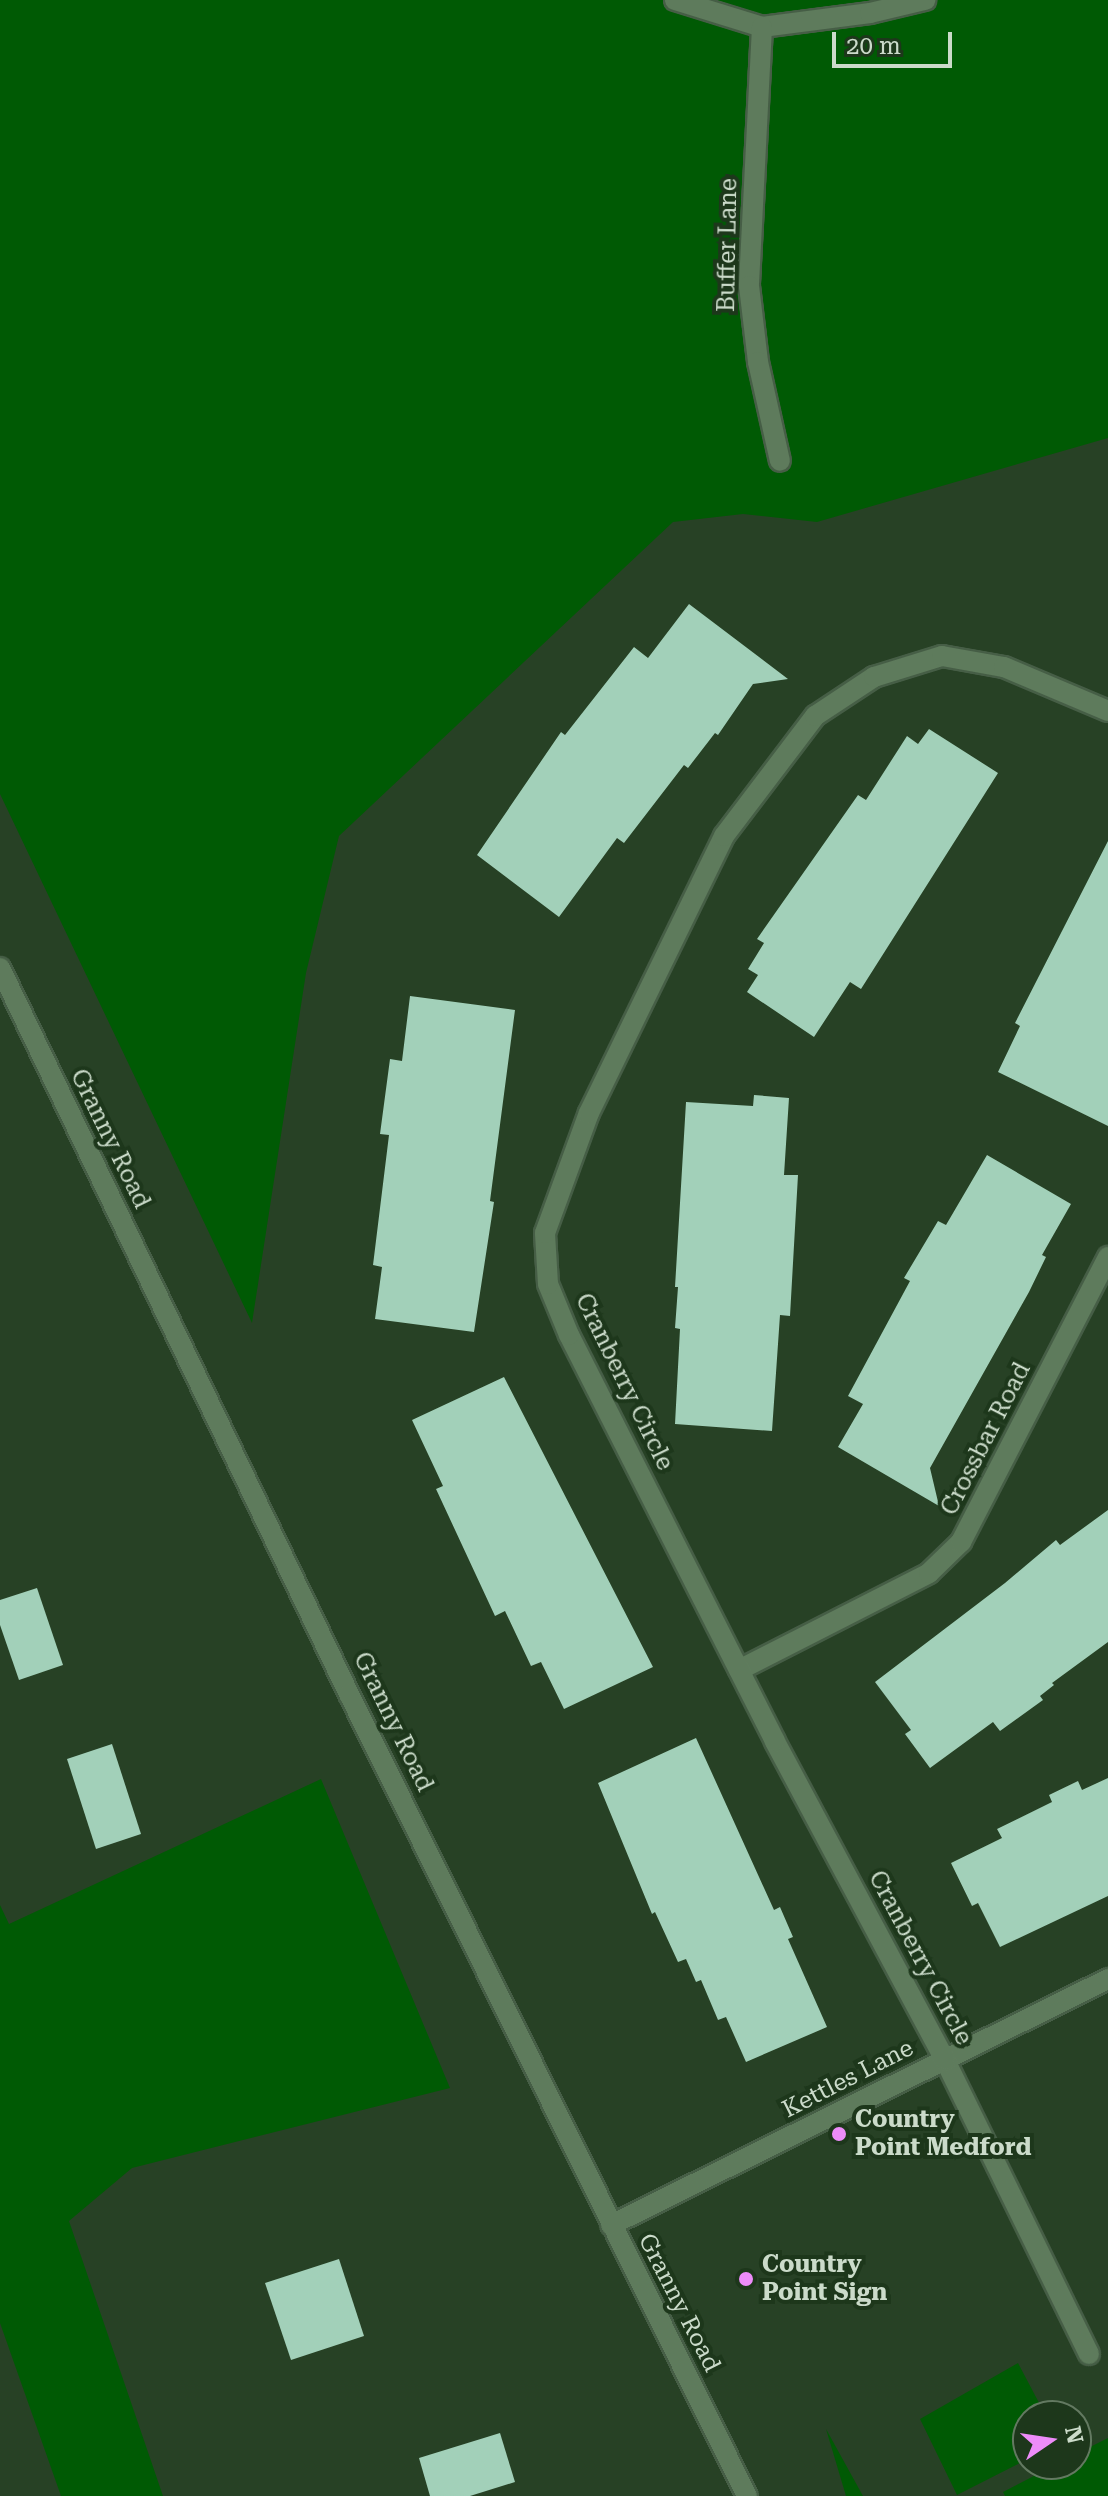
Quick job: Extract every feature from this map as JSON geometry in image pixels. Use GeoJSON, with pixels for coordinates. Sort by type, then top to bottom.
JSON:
{"type":"FeatureCollection","features":[{"type":"Feature","properties":{"kind":"street"},"geometry":{"type":"LineString","coordinates":[[675,0],[762,27],[870,13],[925,0]]}},
{"type":"Feature","properties":{"kind":"street","name":"Buffer Lane"},"geometry":{"type":"LineString","coordinates":[[762,27],[749,286],[758,362],[780,461]]}},
{"type":"Feature","properties":{"kind":"street","name":"Cranberry Circle"},"geometry":{"type":"LineString","coordinates":[[1089,2354],[945,2060],[739,1670],[569,1335],[548,1284],[545,1233],[589,1113],[724,836],[815,716],[874,677],[942,656],[1004,667],[1108,711]]}},
{"type":"Feature","properties":{"kind":"street","name":"Granny Road"},"geometry":{"type":"LineString","coordinates":[[0,968],[349,1694],[747,2496]]}},
{"type":"Feature","properties":{"kind":"street","name":"Crossbar Road"},"geometry":{"type":"LineString","coordinates":[[739,1670],[929,1573],[961,1542],[1108,1257]]}},
{"type":"Feature","properties":{"kind":"street","name":"Kettles Lane"},"geometry":{"type":"LineString","coordinates":[[611,2225],[1010,2031],[1108,1979]]}},
{"type":"Feature","properties":{"kind":"green space"},"geometry":{"type":"Polygon","coordinates":[[[0,0],[1108,0],[1108,438],[817,522],[743,514],[673,522],[339,836],[306,973],[252,1323],[0,794],[0,0]]]}},
{"type":"Feature","properties":{"kind":"green space"},"geometry":{"type":"Polygon","coordinates":[[[321,1779],[450,2088],[132,2168],[69,2221],[163,2496],[61,2496],[0,2323],[0,1905],[9,1924],[321,1779]]]}},
{"type":"Feature","properties":{"kind":"green space"},"geometry":{"type":"Polygon","coordinates":[[[1018,2363],[1038,2400],[1012,2400],[1012,2467],[957,2495],[920,2419],[1018,2363]]]}},
{"type":"Feature","properties":{"kind":"green space"},"geometry":{"type":"Polygon","coordinates":[[[826,2429],[863,2496],[846,2496],[826,2429]]]}},
{"type":"Feature","properties":{"kind":"green space"},"geometry":{"type":"Polygon","coordinates":[[[1108,2438],[1108,2496],[1005,2496],[1003,2492],[1026,2480],[1092,2480],[1092,2446],[1108,2438]]]}},
{"type":"Feature","properties":{"kind":"building"},"geometry":{"type":"Polygon","coordinates":[[[689,604],[788,679],[753,684],[718,735],[715,733],[688,768],[684,765],[624,843],[617,838],[559,917],[477,855],[561,732],[565,735],[634,647],[648,658],[689,604]]]}},
{"type":"Feature","properties":{"kind":"building"},"geometry":{"type":"Polygon","coordinates":[[[929,729],[998,773],[861,989],[850,982],[814,1037],[747,992],[758,975],[748,969],[764,943],[757,939],[858,795],[866,800],[907,736],[918,744],[929,729]]]}},
{"type":"Feature","properties":{"kind":"building"},"geometry":{"type":"Polygon","coordinates":[[[1108,841],[1108,1126],[998,1072],[1020,1026],[1015,1023],[1108,841]]]}},
{"type":"Feature","properties":{"kind":"building"},"geometry":{"type":"Polygon","coordinates":[[[410,996],[515,1010],[490,1201],[494,1202],[474,1332],[375,1319],[382,1267],[373,1265],[389,1135],[380,1134],[390,1059],[402,1061],[410,996]]]}},
{"type":"Feature","properties":{"kind":"building"},"geometry":{"type":"Polygon","coordinates":[[[754,1095],[789,1098],[784,1175],[798,1175],[790,1316],[780,1315],[772,1431],[675,1424],[680,1329],[675,1328],[678,1287],[675,1287],[686,1102],[753,1106],[754,1095]]]}},
{"type":"Feature","properties":{"kind":"building"},"geometry":{"type":"Polygon","coordinates":[[[987,1155],[1071,1204],[1042,1255],[1046,1257],[1029,1292],[930,1468],[939,1506],[838,1447],[863,1404],[848,1396],[910,1281],[904,1278],[938,1221],[946,1225],[987,1155]]]}},
{"type":"Feature","properties":{"kind":"building"},"geometry":{"type":"Polygon","coordinates":[[[504,1377],[653,1667],[564,1709],[541,1662],[531,1666],[505,1611],[495,1616],[436,1489],[443,1486],[412,1420],[504,1377]]]}},
{"type":"Feature","properties":{"kind":"building"},"geometry":{"type":"Polygon","coordinates":[[[1108,1510],[1108,1642],[1052,1683],[1054,1685],[1040,1696],[1043,1700],[1000,1731],[993,1722],[930,1768],[905,1734],[911,1730],[875,1682],[1056,1540],[1060,1545],[1108,1510]]]}},
{"type":"Feature","properties":{"kind":"building"},"geometry":{"type":"Polygon","coordinates":[[[37,1588],[63,1665],[19,1680],[0,1625],[0,1600],[37,1588]]]}},
{"type":"Feature","properties":{"kind":"building"},"geometry":{"type":"Polygon","coordinates":[[[696,1738],[774,1910],[780,1907],[793,1937],[788,1939],[827,2027],[746,2062],[726,2017],[718,2020],[701,1980],[696,1982],[686,1959],[678,1962],[655,1912],[652,1914],[598,1783],[696,1738]]]}},
{"type":"Feature","properties":{"kind":"building"},"geometry":{"type":"Polygon","coordinates":[[[112,1744],[141,1834],[96,1849],[67,1759],[112,1744]]]}},
{"type":"Feature","properties":{"kind":"building"},"geometry":{"type":"Polygon","coordinates":[[[1108,1778],[1108,1896],[1000,1947],[978,1903],[972,1906],[951,1863],[1002,1838],[997,1829],[1052,1802],[1049,1795],[1078,1781],[1082,1790],[1108,1778]]]}},
{"type":"Feature","properties":{"kind":"building"},"geometry":{"type":"Polygon","coordinates":[[[339,2259],[364,2336],[291,2360],[265,2283],[339,2259]]]}},
{"type":"Feature","properties":{"kind":"building"},"geometry":{"type":"Polygon","coordinates":[[[500,2433],[515,2482],[470,2496],[430,2496],[419,2458],[500,2433]]]}},
{"type":"Feature","properties":{"kind":"place","name":"Country Point Medford"},"geometry":{"type":"Point","coordinates":[839,2134]}},
{"type":"Feature","properties":{"kind":"place","name":"Country Point Sign"},"geometry":{"type":"Point","coordinates":[746,2279]}}]}
